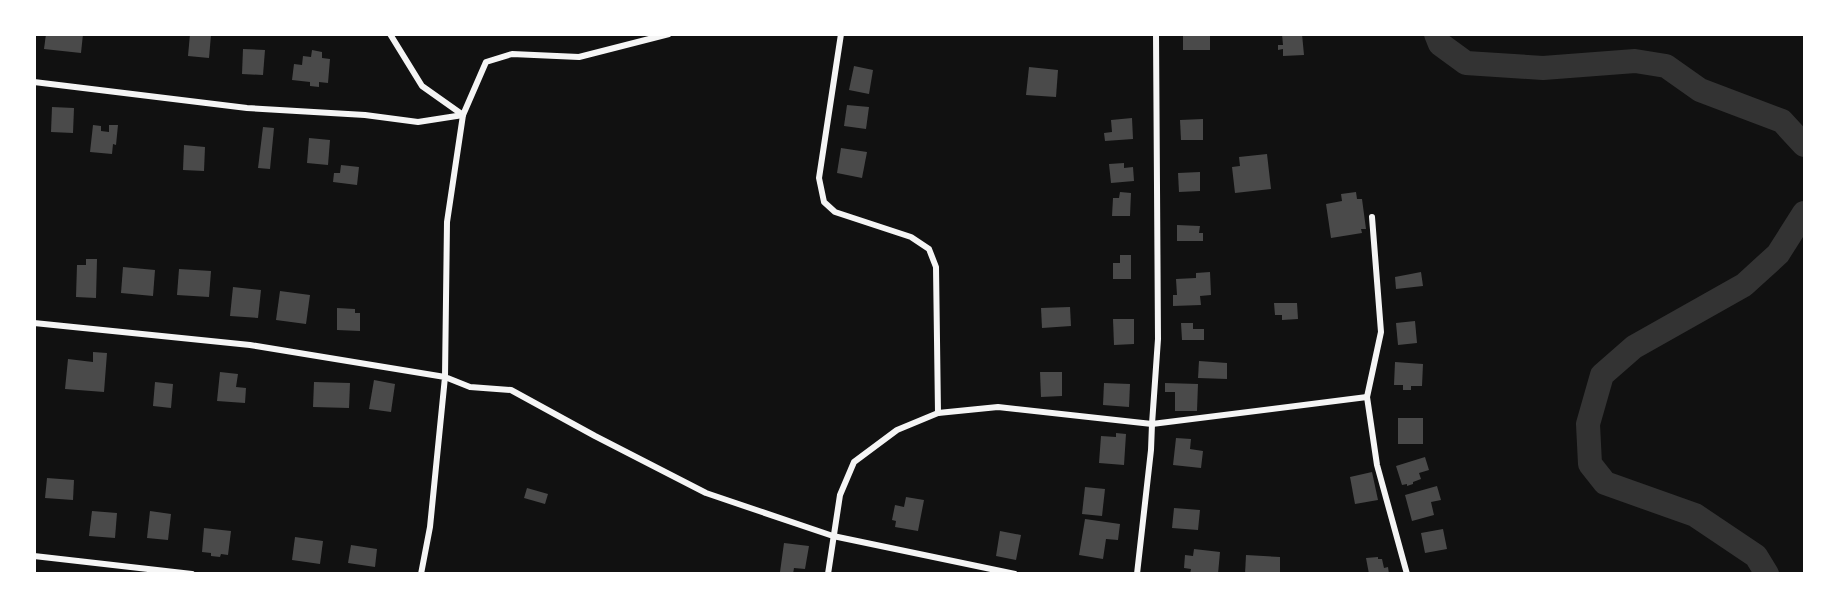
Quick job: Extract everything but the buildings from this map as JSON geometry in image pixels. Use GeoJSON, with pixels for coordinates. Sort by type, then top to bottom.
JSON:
{"type":"FeatureCollection","features":[{"type":"Feature","properties":{"kind":"street"},"geometry":{"type":"LineString","coordinates":[[390,34],[422,86],[463,115]]}},
{"type":"Feature","properties":{"kind":"street"},"geometry":{"type":"LineString","coordinates":[[421,573],[430,527],[445,377],[447,222],[463,115],[486,62],[512,54],[579,57],[669,34]]}},
{"type":"Feature","properties":{"kind":"street"},"geometry":{"type":"LineString","coordinates":[[841,34],[819,177],[824,202],[836,212],[911,237],[929,249],[936,267],[938,413]]}},
{"type":"Feature","properties":{"kind":"street"},"geometry":{"type":"LineString","coordinates":[[1137,573],[1151,450],[1158,339],[1156,35]]}},
{"type":"Feature","properties":{"kind":"street"},"geometry":{"type":"LineString","coordinates":[[34,82],[247,108],[365,115],[418,122],[463,115]]}},
{"type":"Feature","properties":{"kind":"street"},"geometry":{"type":"LineString","coordinates":[[1372,217],[1381,332],[1367,397],[1377,465],[1407,573]]}},
{"type":"Feature","properties":{"kind":"street"},"geometry":{"type":"LineString","coordinates":[[34,323],[250,345],[445,377],[470,387],[511,390],[706,493],[833,536],[1015,573]]}},
{"type":"Feature","properties":{"kind":"street"},"geometry":{"type":"LineString","coordinates":[[828,573],[840,495],[854,462],[897,430],[938,413],[998,407],[1152,424],[1367,397]]}},
{"type":"Feature","properties":{"kind":"street"},"geometry":{"type":"LineString","coordinates":[[34,556],[192,573]]}},
{"type":"Feature","properties":{"kind":"waterway"},"geometry":{"type":"LineString","coordinates":[[1436,34],[1440,44],[1466,63],[1543,68],[1635,61],[1666,66],[1700,90],[1782,121],[1804,145]]}},
{"type":"Feature","properties":{"kind":"waterway"},"geometry":{"type":"LineString","coordinates":[[1767,574],[1756,556],[1695,515],[1605,483],[1590,464],[1588,424],[1602,375],[1634,347],[1744,285],[1778,254],[1804,213]]}}]}
